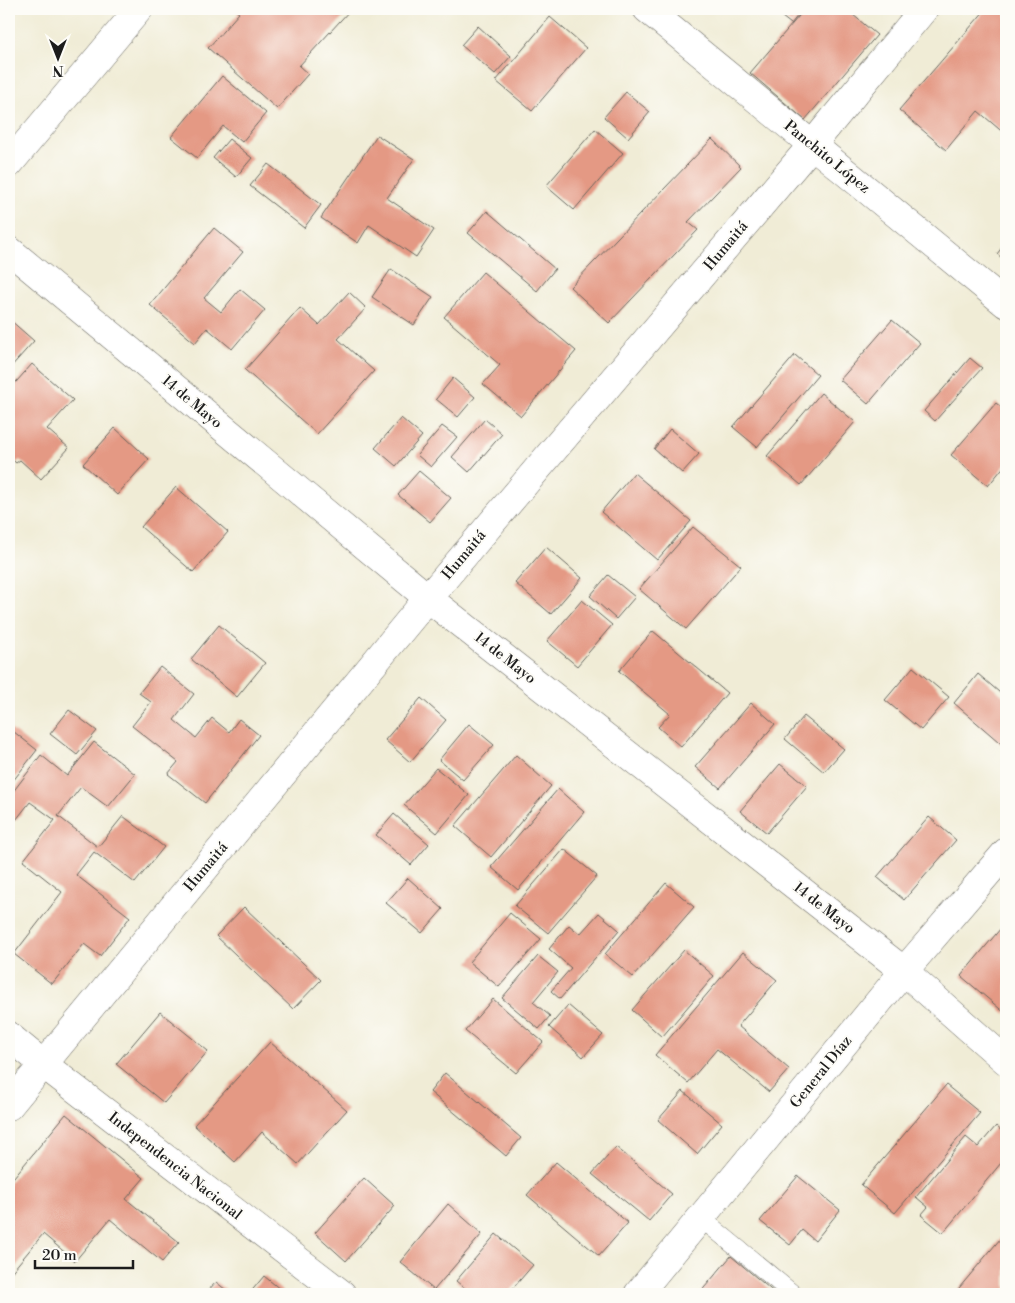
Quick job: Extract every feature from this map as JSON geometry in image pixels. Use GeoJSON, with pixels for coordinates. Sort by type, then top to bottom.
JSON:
{"type":"FeatureCollection","features":[{"type":"Feature","properties":{"kind":"street"},"geometry":{"type":"LineString","coordinates":[[9,164],[139,9]]}},
{"type":"Feature","properties":{"kind":"street","name":"Panchito López"},"geometry":{"type":"LineString","coordinates":[[648,9],[1006,304]]}},
{"type":"Feature","properties":{"kind":"street","name":"Humaitá"},"geometry":{"type":"LineString","coordinates":[[9,1106],[428,598],[812,145],[924,9]]}},
{"type":"Feature","properties":{"kind":"street","name":"14 de Mayo"},"geometry":{"type":"LineString","coordinates":[[9,250],[428,598],[904,971],[1006,1061]]}},
{"type":"Feature","properties":{"kind":"street","name":"General Díaz"},"geometry":{"type":"LineString","coordinates":[[638,1294],[904,971],[1006,852]]}},
{"type":"Feature","properties":{"kind":"street","name":"Independencia Nacional"},"geometry":{"type":"LineString","coordinates":[[9,1036],[342,1294]]}},
{"type":"Feature","properties":{"kind":"lane"},"geometry":{"type":"LineString","coordinates":[[701,1218],[793,1294]]}},
{"type":"Feature","properties":{"kind":"building"},"geometry":{"type":"Polygon","coordinates":[[[234,9],[351,9],[299,66],[308,74],[277,109],[208,48],[239,13],[234,9]]]}},
{"type":"Feature","properties":{"kind":"building"},"geometry":{"type":"Polygon","coordinates":[[[772,9],[803,9],[791,24],[772,9]]]}},
{"type":"Feature","properties":{"kind":"building"},"geometry":{"type":"Polygon","coordinates":[[[805,9],[846,9],[877,35],[805,120],[750,73],[805,9]]]}},
{"type":"Feature","properties":{"kind":"building"},"geometry":{"type":"Polygon","coordinates":[[[986,9],[1003,9],[1006,12],[1006,135],[978,111],[946,150],[899,110],[986,9]]]}},
{"type":"Feature","properties":{"kind":"building"},"geometry":{"type":"Polygon","coordinates":[[[550,17],[586,48],[532,111],[496,81],[550,17]]]}},
{"type":"Feature","properties":{"kind":"building"},"geometry":{"type":"Polygon","coordinates":[[[478,26],[511,56],[495,74],[461,45],[478,26]]]}},
{"type":"Feature","properties":{"kind":"building"},"geometry":{"type":"Polygon","coordinates":[[[222,76],[266,113],[242,142],[223,126],[197,158],[171,137],[222,76]]]}},
{"type":"Feature","properties":{"kind":"building"},"geometry":{"type":"Polygon","coordinates":[[[626,92],[650,112],[628,138],[604,117],[626,92]]]}},
{"type":"Feature","properties":{"kind":"building"},"geometry":{"type":"Polygon","coordinates":[[[595,129],[623,153],[574,210],[546,186],[595,129]]]}},
{"type":"Feature","properties":{"kind":"building"},"geometry":{"type":"Polygon","coordinates":[[[377,135],[414,159],[387,198],[434,230],[416,257],[369,225],[358,243],[321,218],[377,135]]]}},
{"type":"Feature","properties":{"kind":"building"},"geometry":{"type":"Polygon","coordinates":[[[229,139],[252,158],[236,177],[213,158],[229,139]]]}},
{"type":"Feature","properties":{"kind":"building"},"geometry":{"type":"Polygon","coordinates":[[[712,139],[741,167],[688,222],[698,230],[609,323],[570,287],[712,139]]]}},
{"type":"Feature","properties":{"kind":"building"},"geometry":{"type":"Polygon","coordinates":[[[268,164],[321,205],[304,228],[250,186],[268,164]]]}},
{"type":"Feature","properties":{"kind":"building"},"geometry":{"type":"Polygon","coordinates":[[[487,211],[555,269],[537,291],[468,233],[487,211]]]}},
{"type":"Feature","properties":{"kind":"building"},"geometry":{"type":"Polygon","coordinates":[[[214,228],[243,252],[204,298],[221,312],[240,289],[265,310],[232,349],[207,328],[195,343],[150,305],[214,228]]]}},
{"type":"Feature","properties":{"kind":"building"},"geometry":{"type":"Polygon","coordinates":[[[1006,242],[1006,261],[997,254],[1006,242]]]}},
{"type":"Feature","properties":{"kind":"building"},"geometry":{"type":"Polygon","coordinates":[[[391,269],[433,297],[414,325],[372,297],[391,269]]]}},
{"type":"Feature","properties":{"kind":"building"},"geometry":{"type":"Polygon","coordinates":[[[483,272],[576,351],[521,416],[483,384],[500,365],[444,317],[483,272]]]}},
{"type":"Feature","properties":{"kind":"building"},"geometry":{"type":"Polygon","coordinates":[[[349,292],[366,308],[338,339],[374,371],[317,434],[245,370],[300,308],[319,325],[349,292]]]}},
{"type":"Feature","properties":{"kind":"building"},"geometry":{"type":"Polygon","coordinates":[[[9,319],[34,341],[9,369],[9,319]]]}},
{"type":"Feature","properties":{"kind":"building"},"geometry":{"type":"Polygon","coordinates":[[[892,320],[920,343],[868,404],[840,380],[892,320]]]}},
{"type":"Feature","properties":{"kind":"building"},"geometry":{"type":"Polygon","coordinates":[[[795,355],[818,375],[757,447],[733,427],[795,355]]]}},
{"type":"Feature","properties":{"kind":"building"},"geometry":{"type":"Polygon","coordinates":[[[970,358],[982,368],[935,421],[924,411],[970,358]]]}},
{"type":"Feature","properties":{"kind":"building"},"geometry":{"type":"Polygon","coordinates":[[[32,364],[73,400],[47,429],[69,448],[41,479],[20,460],[16,463],[9,457],[9,390],[32,364]]]}},
{"type":"Feature","properties":{"kind":"building"},"geometry":{"type":"Polygon","coordinates":[[[453,378],[475,397],[458,417],[436,399],[453,378]]]}},
{"type":"Feature","properties":{"kind":"building"},"geometry":{"type":"Polygon","coordinates":[[[821,393],[855,422],[801,485],[767,456],[821,393]]]}},
{"type":"Feature","properties":{"kind":"building"},"geometry":{"type":"Polygon","coordinates":[[[996,403],[1006,411],[1006,464],[988,486],[951,455],[996,403]]]}},
{"type":"Feature","properties":{"kind":"building"},"geometry":{"type":"Polygon","coordinates":[[[401,418],[422,436],[396,466],[375,448],[401,418]]]}},
{"type":"Feature","properties":{"kind":"building"},"geometry":{"type":"Polygon","coordinates":[[[485,419],[502,434],[469,472],[452,457],[485,419]]]}},
{"type":"Feature","properties":{"kind":"building"},"geometry":{"type":"Polygon","coordinates":[[[442,426],[457,437],[431,467],[417,455],[442,426]]]}},
{"type":"Feature","properties":{"kind":"building"},"geometry":{"type":"Polygon","coordinates":[[[115,428],[149,459],[117,495],[83,464],[115,428]]]}},
{"type":"Feature","properties":{"kind":"building"},"geometry":{"type":"Polygon","coordinates":[[[670,429],[699,454],[682,473],[654,449],[670,429]]]}},
{"type":"Feature","properties":{"kind":"building"},"geometry":{"type":"Polygon","coordinates":[[[419,471],[451,498],[430,522],[398,495],[419,471]]]}},
{"type":"Feature","properties":{"kind":"building"},"geometry":{"type":"Polygon","coordinates":[[[634,473],[691,521],[657,560],[601,512],[634,473]]]}},
{"type":"Feature","properties":{"kind":"building"},"geometry":{"type":"Polygon","coordinates":[[[176,487],[228,532],[193,572],[141,527],[176,487]]]}},
{"type":"Feature","properties":{"kind":"building"},"geometry":{"type":"Polygon","coordinates":[[[693,527],[741,566],[686,629],[639,589],[693,527]]]}},
{"type":"Feature","properties":{"kind":"building"},"geometry":{"type":"Polygon","coordinates":[[[546,547],[582,578],[551,614],[515,583],[546,547]]]}},
{"type":"Feature","properties":{"kind":"building"},"geometry":{"type":"Polygon","coordinates":[[[608,575],[635,597],[616,619],[590,596],[608,575]]]}},
{"type":"Feature","properties":{"kind":"building"},"geometry":{"type":"Polygon","coordinates":[[[582,600],[612,625],[577,666],[547,641],[582,600]]]}},
{"type":"Feature","properties":{"kind":"building"},"geometry":{"type":"Polygon","coordinates":[[[219,625],[265,663],[237,697],[191,659],[219,625]]]}},
{"type":"Feature","properties":{"kind":"building"},"geometry":{"type":"Polygon","coordinates":[[[653,631],[727,693],[681,747],[658,727],[670,714],[619,671],[653,631]]]}},
{"type":"Feature","properties":{"kind":"building"},"geometry":{"type":"Polygon","coordinates":[[[160,667],[194,694],[174,720],[196,738],[212,718],[229,732],[239,719],[259,735],[205,803],[168,774],[178,762],[132,726],[151,702],[139,693],[160,667]]]}},
{"type":"Feature","properties":{"kind":"building"},"geometry":{"type":"Polygon","coordinates":[[[913,667],[949,697],[921,730],[885,700],[913,667]]]}},
{"type":"Feature","properties":{"kind":"building"},"geometry":{"type":"Polygon","coordinates":[[[978,674],[1006,698],[1006,748],[954,703],[978,674]]]}},
{"type":"Feature","properties":{"kind":"building"},"geometry":{"type":"Polygon","coordinates":[[[421,698],[446,720],[410,762],[385,740],[421,698]]]}},
{"type":"Feature","properties":{"kind":"building"},"geometry":{"type":"Polygon","coordinates":[[[751,703],[775,724],[720,788],[695,767],[751,703]]]}},
{"type":"Feature","properties":{"kind":"building"},"geometry":{"type":"Polygon","coordinates":[[[69,710],[97,731],[77,755],[50,734],[69,710]]]}},
{"type":"Feature","properties":{"kind":"building"},"geometry":{"type":"Polygon","coordinates":[[[804,716],[844,749],[824,772],[785,739],[804,716]]]}},
{"type":"Feature","properties":{"kind":"building"},"geometry":{"type":"Polygon","coordinates":[[[469,724],[494,745],[463,780],[439,760],[469,724]]]}},
{"type":"Feature","properties":{"kind":"building"},"geometry":{"type":"Polygon","coordinates":[[[9,728],[37,750],[9,786],[9,728]]]}},
{"type":"Feature","properties":{"kind":"building"},"geometry":{"type":"Polygon","coordinates":[[[94,742],[135,774],[108,807],[81,787],[58,816],[98,847],[123,816],[164,847],[135,883],[94,852],[76,875],[130,917],[100,956],[84,944],[52,984],[14,954],[62,892],[23,861],[55,820],[30,802],[16,820],[9,815],[9,797],[41,755],[67,776],[94,742]]]}},
{"type":"Feature","properties":{"kind":"building"},"geometry":{"type":"Polygon","coordinates":[[[516,755],[551,786],[491,857],[455,826],[516,755]]]}},
{"type":"Feature","properties":{"kind":"building"},"geometry":{"type":"Polygon","coordinates":[[[780,764],[807,786],[767,833],[740,811],[780,764]]]}},
{"type":"Feature","properties":{"kind":"building"},"geometry":{"type":"Polygon","coordinates":[[[436,768],[469,795],[437,833],[404,805],[436,768]]]}},
{"type":"Feature","properties":{"kind":"building"},"geometry":{"type":"Polygon","coordinates":[[[558,789],[584,812],[518,890],[491,867],[558,789]]]}},
{"type":"Feature","properties":{"kind":"building"},"geometry":{"type":"Polygon","coordinates":[[[394,814],[429,844],[411,865],[376,835],[394,814]]]}},
{"type":"Feature","properties":{"kind":"building"},"geometry":{"type":"Polygon","coordinates":[[[929,817],[956,840],[904,900],[877,877],[929,817]]]}},
{"type":"Feature","properties":{"kind":"building"},"geometry":{"type":"Polygon","coordinates":[[[564,849],[597,876],[548,933],[515,906],[564,849]]]}},
{"type":"Feature","properties":{"kind":"building"},"geometry":{"type":"Polygon","coordinates":[[[408,878],[443,909],[422,933],[386,903],[408,878]]]}},
{"type":"Feature","properties":{"kind":"building"},"geometry":{"type":"Polygon","coordinates":[[[666,883],[694,907],[633,977],[605,954],[666,883]]]}},
{"type":"Feature","properties":{"kind":"building"},"geometry":{"type":"Polygon","coordinates":[[[244,907],[321,980],[293,1009],[216,936],[244,907]]]}},
{"type":"Feature","properties":{"kind":"building"},"geometry":{"type":"Polygon","coordinates":[[[510,913],[541,939],[499,987],[469,962],[510,913]]]}},
{"type":"Feature","properties":{"kind":"building"},"geometry":{"type":"Polygon","coordinates":[[[599,913],[619,930],[560,999],[551,991],[571,968],[549,949],[569,925],[580,934],[599,913]]]}},
{"type":"Feature","properties":{"kind":"building"},"geometry":{"type":"Polygon","coordinates":[[[1006,922],[1006,1014],[961,976],[1006,922]]]}},
{"type":"Feature","properties":{"kind":"building"},"geometry":{"type":"Polygon","coordinates":[[[684,950],[714,976],[662,1037],[632,1010],[684,950]]]}},
{"type":"Feature","properties":{"kind":"building"},"geometry":{"type":"Polygon","coordinates":[[[743,952],[777,980],[738,1026],[789,1069],[769,1092],[717,1049],[688,1083],[655,1055],[743,952]]]}},
{"type":"Feature","properties":{"kind":"building"},"geometry":{"type":"Polygon","coordinates":[[[538,956],[558,972],[533,1002],[550,1016],[539,1029],[502,998],[538,956]]]}},
{"type":"Feature","properties":{"kind":"building"},"geometry":{"type":"Polygon","coordinates":[[[493,999],[543,1042],[516,1073],[465,1031],[493,999]]]}},
{"type":"Feature","properties":{"kind":"building"},"geometry":{"type":"Polygon","coordinates":[[[568,1005],[603,1035],[583,1057],[549,1027],[568,1005]]]}},
{"type":"Feature","properties":{"kind":"building"},"geometry":{"type":"Polygon","coordinates":[[[160,1012],[208,1051],[164,1103],[116,1064],[160,1012]]]}},
{"type":"Feature","properties":{"kind":"building"},"geometry":{"type":"Polygon","coordinates":[[[270,1042],[347,1110],[298,1164],[262,1132],[235,1162],[194,1125],[270,1042]]]}},
{"type":"Feature","properties":{"kind":"building"},"geometry":{"type":"Polygon","coordinates":[[[445,1073],[521,1138],[506,1156],[430,1092],[445,1073]]]}},
{"type":"Feature","properties":{"kind":"building"},"geometry":{"type":"Polygon","coordinates":[[[946,1085],[980,1113],[895,1213],[861,1185],[946,1085]]]}},
{"type":"Feature","properties":{"kind":"building"},"geometry":{"type":"Polygon","coordinates":[[[683,1091],[722,1124],[697,1154],[658,1120],[683,1091]]]}},
{"type":"Feature","properties":{"kind":"building"},"geometry":{"type":"Polygon","coordinates":[[[66,1114],[144,1178],[126,1199],[179,1242],[162,1262],[110,1219],[75,1261],[43,1234],[9,1275],[9,1183],[66,1114]]]}},
{"type":"Feature","properties":{"kind":"building"},"geometry":{"type":"Polygon","coordinates":[[[996,1126],[1006,1135],[1006,1157],[943,1233],[921,1215],[928,1207],[916,1197],[966,1137],[978,1147],[996,1126]]]}},
{"type":"Feature","properties":{"kind":"building"},"geometry":{"type":"Polygon","coordinates":[[[616,1147],[672,1194],[649,1221],[592,1174],[616,1147]]]}},
{"type":"Feature","properties":{"kind":"building"},"geometry":{"type":"Polygon","coordinates":[[[556,1162],[628,1223],[599,1256],[527,1195],[556,1162]]]}},
{"type":"Feature","properties":{"kind":"building"},"geometry":{"type":"Polygon","coordinates":[[[798,1176],[840,1210],[815,1241],[802,1230],[790,1245],[760,1221],[798,1176]]]}},
{"type":"Feature","properties":{"kind":"building"},"geometry":{"type":"Polygon","coordinates":[[[364,1178],[395,1206],[346,1261],[315,1233],[364,1178]]]}},
{"type":"Feature","properties":{"kind":"building"},"geometry":{"type":"Polygon","coordinates":[[[448,1204],[482,1234],[434,1290],[400,1262],[448,1204]]]}},
{"type":"Feature","properties":{"kind":"building"},"geometry":{"type":"Polygon","coordinates":[[[1006,1232],[1006,1294],[954,1294],[1006,1232]]]}},
{"type":"Feature","properties":{"kind":"building"},"geometry":{"type":"Polygon","coordinates":[[[496,1234],[533,1265],[508,1294],[472,1294],[456,1281],[496,1234]]]}},
{"type":"Feature","properties":{"kind":"building"},"geometry":{"type":"Polygon","coordinates":[[[731,1256],[776,1294],[699,1294],[731,1256]]]}},
{"type":"Feature","properties":{"kind":"building"},"geometry":{"type":"Polygon","coordinates":[[[264,1276],[286,1294],[249,1294],[264,1276]]]}},
{"type":"Feature","properties":{"kind":"building"},"geometry":{"type":"Polygon","coordinates":[[[216,1282],[231,1294],[205,1294],[216,1282]]]}}]}
